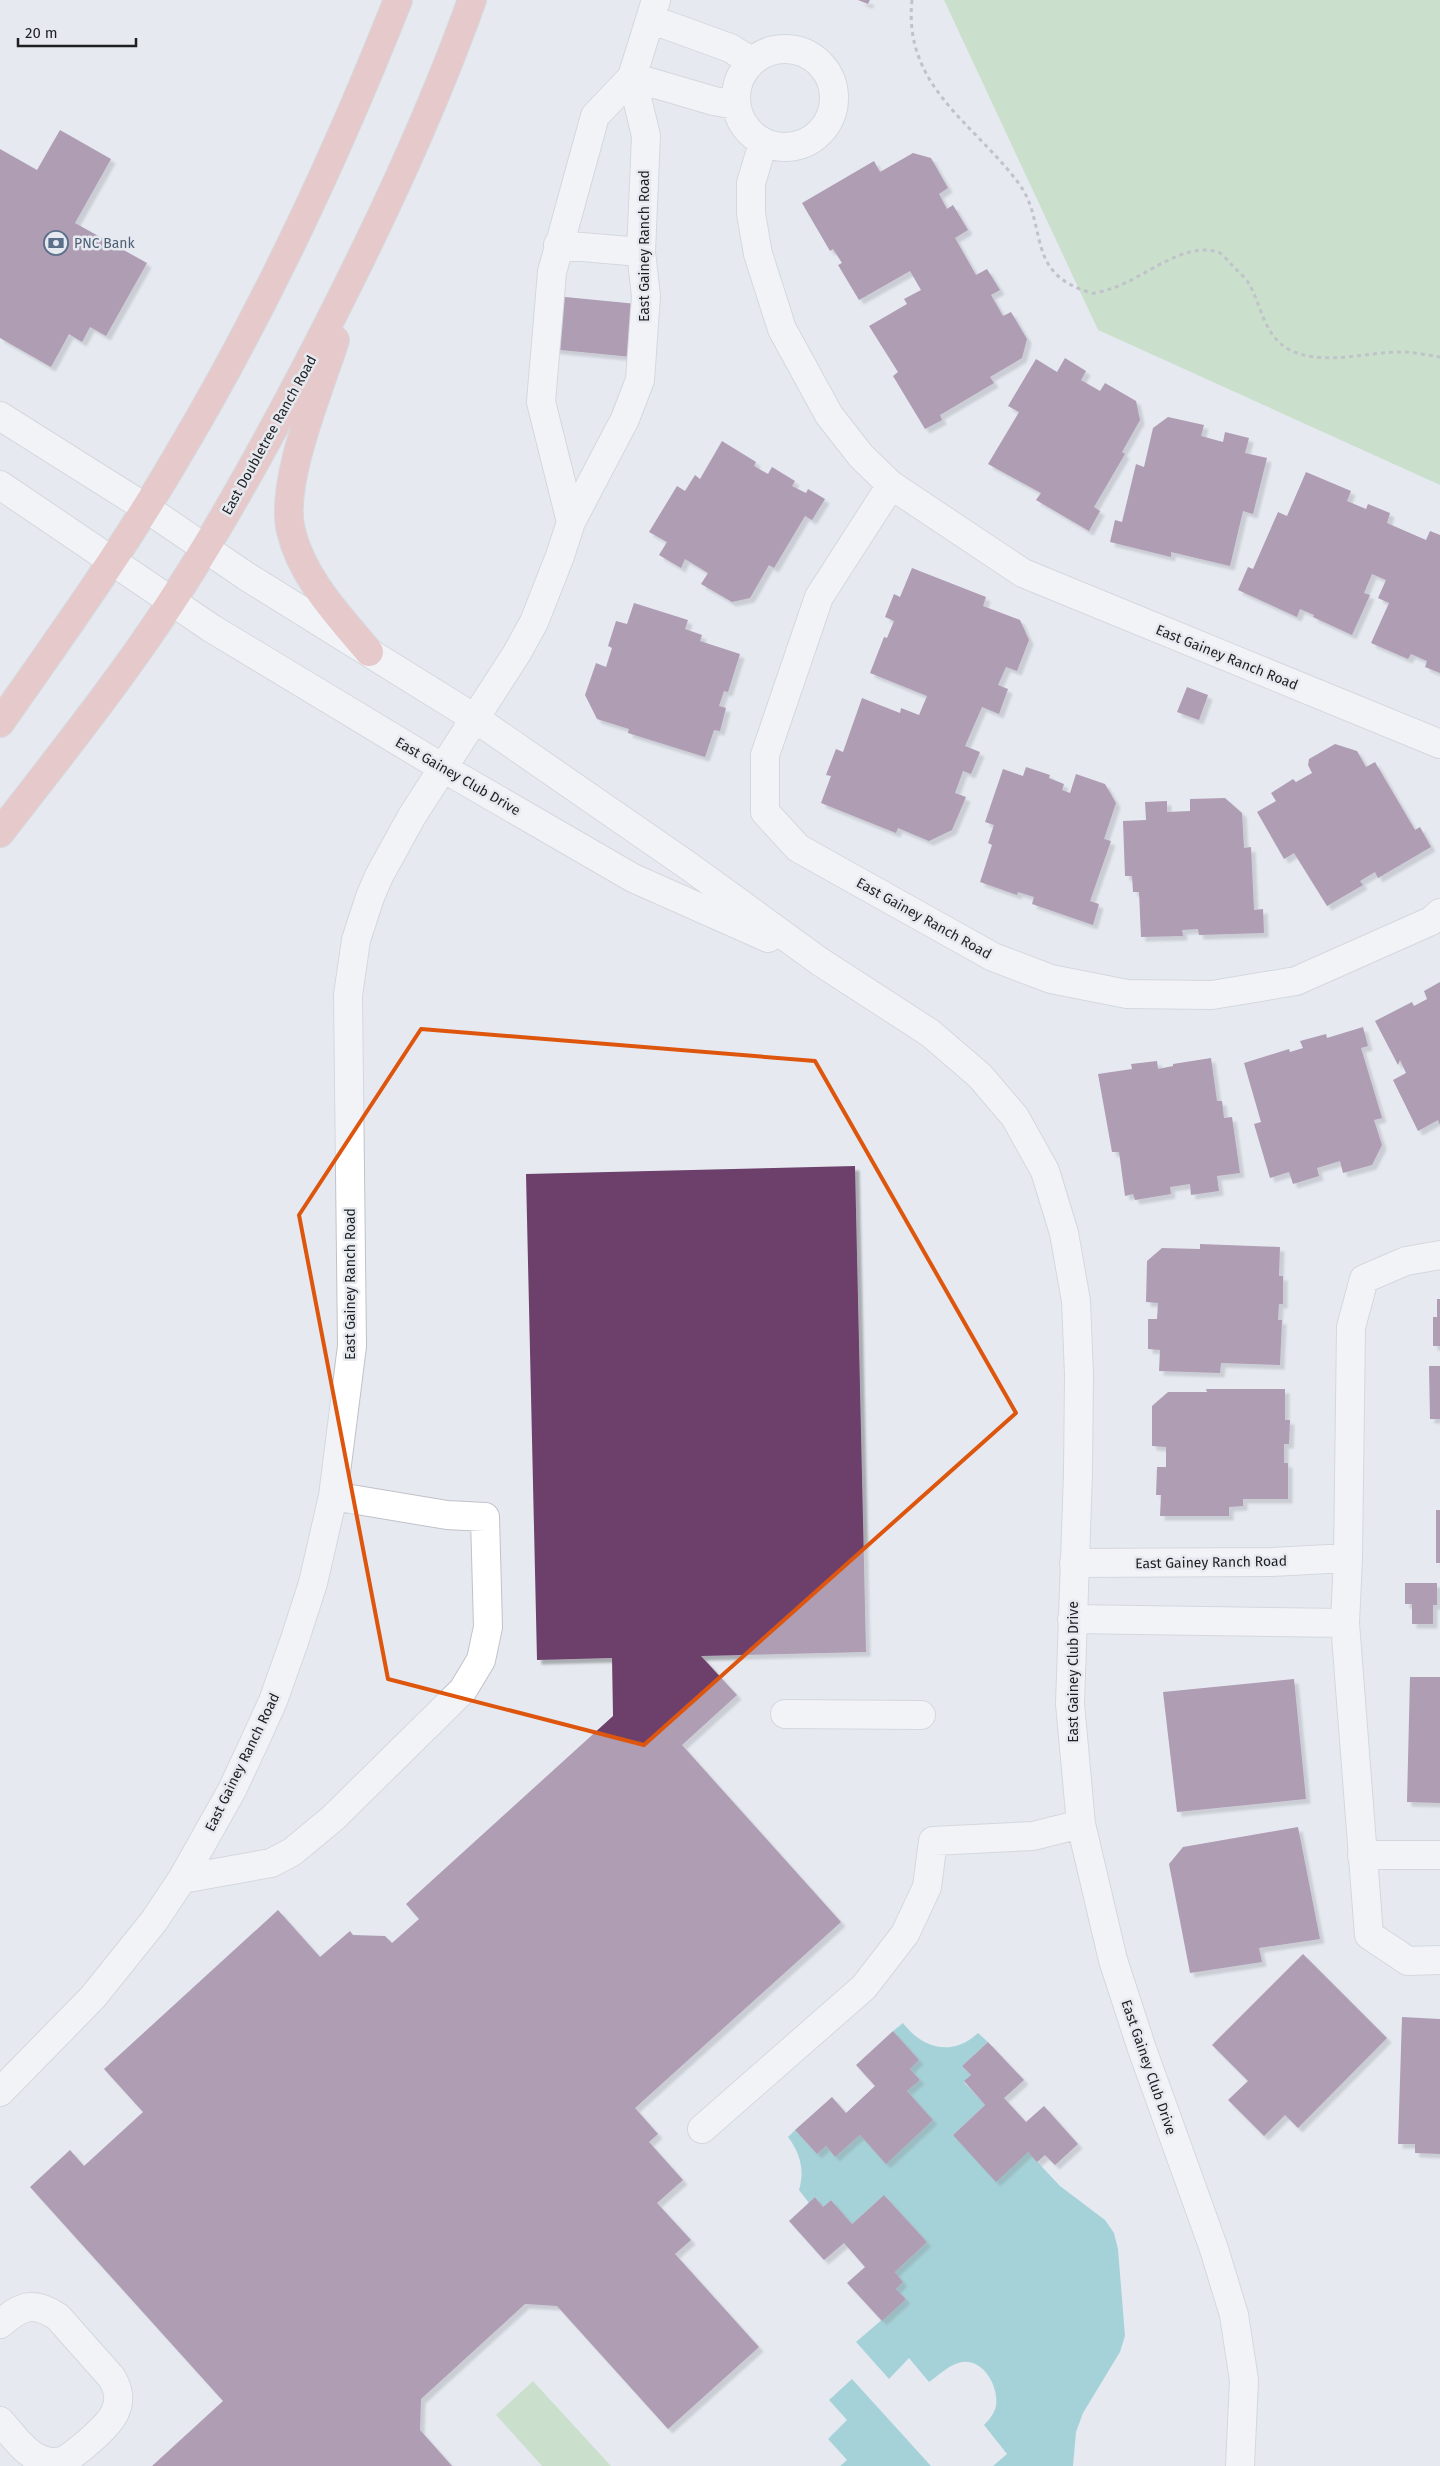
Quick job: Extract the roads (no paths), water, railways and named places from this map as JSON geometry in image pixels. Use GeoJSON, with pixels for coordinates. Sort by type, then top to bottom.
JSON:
{"type":"FeatureCollection","features":[{"type":"Feature","properties":{"kind":"main road"},"geometry":{"type":"LineString","coordinates":[[0,723],[146,508],[210,399],[313,200],[363,89],[398,0]]}},
{"type":"Feature","properties":{"kind":"main road","name":"East Doubletree Ranch Road"},"geometry":{"type":"LineString","coordinates":[[0,833],[64,750],[172,602],[263,448],[362,259],[435,95],[472,0]]}},
{"type":"Feature","properties":{"kind":"main road"},"geometry":{"type":"LineString","coordinates":[[362,259],[304,436],[292,484],[288,511],[290,529],[296,549],[309,573],[336,613],[369,652]]}},
{"type":"Feature","properties":{"kind":"street"},"geometry":{"type":"LineString","coordinates":[[571,522],[541,402],[552,272],[596,116],[632,77],[653,9],[730,48],[751,61]]}},
{"type":"Feature","properties":{"kind":"street"},"geometry":{"type":"LineString","coordinates":[[782,48],[798,50],[813,57],[824,68],[832,83],[834,99],[831,116],[822,130],[810,140],[787,147],[763,143],[750,133],[741,120],[736,105],[736,89],[742,73],[751,61],[765,52],[782,48]]}},
{"type":"Feature","properties":{"kind":"street"},"geometry":{"type":"LineString","coordinates":[[632,77],[714,101],[736,105]]}},
{"type":"Feature","properties":{"kind":"street","name":"East Gainey Ranch Road"},"geometry":{"type":"LineString","coordinates":[[0,2092],[93,1996],[154,1921],[182,1879],[232,1790],[273,1701],[313,1583],[333,1496],[352,1346],[348,995],[352,962],[362,920],[379,876],[412,816],[476,719],[534,622],[571,522],[625,419],[640,380],[646,296],[641,252],[646,136],[632,77]]}},
{"type":"Feature","properties":{"kind":"street","name":"East Gainey Ranch Road"},"geometry":{"type":"LineString","coordinates":[[763,143],[751,183],[751,214],[758,254],[782,330],[829,415],[861,456],[890,485],[1023,573],[1440,744]]}},
{"type":"Feature","properties":{"kind":"street"},"geometry":{"type":"LineString","coordinates":[[558,246],[641,252]]}},
{"type":"Feature","properties":{"kind":"street","name":"East Gainey Club Drive"},"geometry":{"type":"LineString","coordinates":[[0,416],[146,508],[204,548],[476,719],[690,867],[819,961],[930,1033],[980,1076],[1015,1117],[1045,1171],[1064,1233],[1076,1301],[1079,1375],[1078,1463],[1070,1704],[1081,1824],[1113,1960],[1214,2249],[1234,2315],[1244,2380],[1240,2466]]}},
{"type":"Feature","properties":{"kind":"street","name":"East Gainey Club Drive"},"geometry":{"type":"LineString","coordinates":[[0,485],[172,602],[444,768],[633,878],[819,961]]}},
{"type":"Feature","properties":{"kind":"street","name":"East Gainey Ranch Road"},"geometry":{"type":"LineString","coordinates":[[890,485],[819,597],[765,756],[765,812],[798,848],[993,957],[1051,979],[1127,994],[1212,995],[1296,981],[1431,921],[1440,913]]}},
{"type":"Feature","properties":{"kind":"street"},"geometry":{"type":"LineString","coordinates":[[1440,1255],[1406,1261],[1364,1280],[1351,1327],[1348,1558],[1345,1623],[1369,1935],[1408,1961],[1440,1960]]}},
{"type":"Feature","properties":{"kind":"street"},"geometry":{"type":"LineString","coordinates":[[182,1879],[265,1864],[292,1852],[333,1818],[462,1690],[481,1660],[488,1627],[485,1517],[447,1515],[333,1496]]}},
{"type":"Feature","properties":{"kind":"street","name":"East Gainey Ranch Road"},"geometry":{"type":"LineString","coordinates":[[1074,1563],[1271,1562],[1348,1558]]}},
{"type":"Feature","properties":{"kind":"street"},"geometry":{"type":"LineString","coordinates":[[1072,1620],[1345,1623]]}},
{"type":"Feature","properties":{"kind":"street"},"geometry":{"type":"LineString","coordinates":[[785,1714],[920,1715]]}},
{"type":"Feature","properties":{"kind":"street"},"geometry":{"type":"LineString","coordinates":[[702,2129],[864,1986],[909,1926],[927,1887],[933,1840],[1033,1836],[1081,1824]]}},
{"type":"Feature","properties":{"kind":"street"},"geometry":{"type":"LineString","coordinates":[[1362,1855],[1440,1855]]}},
{"type":"Feature","properties":{"kind":"street"},"geometry":{"type":"LineString","coordinates":[[0,2324],[16,2310],[26,2307],[38,2307],[49,2311],[58,2317],[112,2378],[118,2388],[119,2399],[110,2420],[68,2458],[58,2462],[38,2459],[28,2452],[0,2421]]}},
{"type":"Feature","properties":{"kind":"water"},"geometry":{"type":"Polygon","coordinates":[[[903,2023],[920,2039],[938,2047],[958,2045],[968,2041],[978,2033],[988,2042],[962,2066],[971,2075],[964,2082],[985,2105],[953,2135],[1028,2152],[1060,2186],[1105,2220],[1114,2233],[1118,2249],[1125,2336],[1120,2352],[1083,2413],[1076,2432],[1073,2466],[993,2466],[1007,2454],[984,2425],[994,2412],[996,2399],[992,2383],[977,2365],[970,2362],[958,2363],[949,2367],[929,2382],[909,2358],[889,2379],[856,2342],[906,2299],[896,2289],[903,2282],[895,2272],[927,2242],[884,2195],[852,2224],[831,2200],[823,2207],[815,2197],[809,2203],[799,2190],[802,2176],[800,2162],[796,2149],[788,2137],[795,2130],[817,2154],[826,2146],[835,2157],[860,2135],[886,2163],[933,2120],[907,2091],[920,2080],[910,2069],[919,2060],[893,2031],[903,2023]]]}},
{"type":"Feature","properties":{"kind":"water"},"geometry":{"type":"Polygon","coordinates":[[[852,2379],[931,2466],[840,2466],[847,2460],[828,2439],[847,2420],[829,2400],[852,2379]]]}},
{"type":"Feature","properties":{"kind":"place","name":"PNC Bank"},"geometry":{"type":"Point","coordinates":[56,243]}}]}
